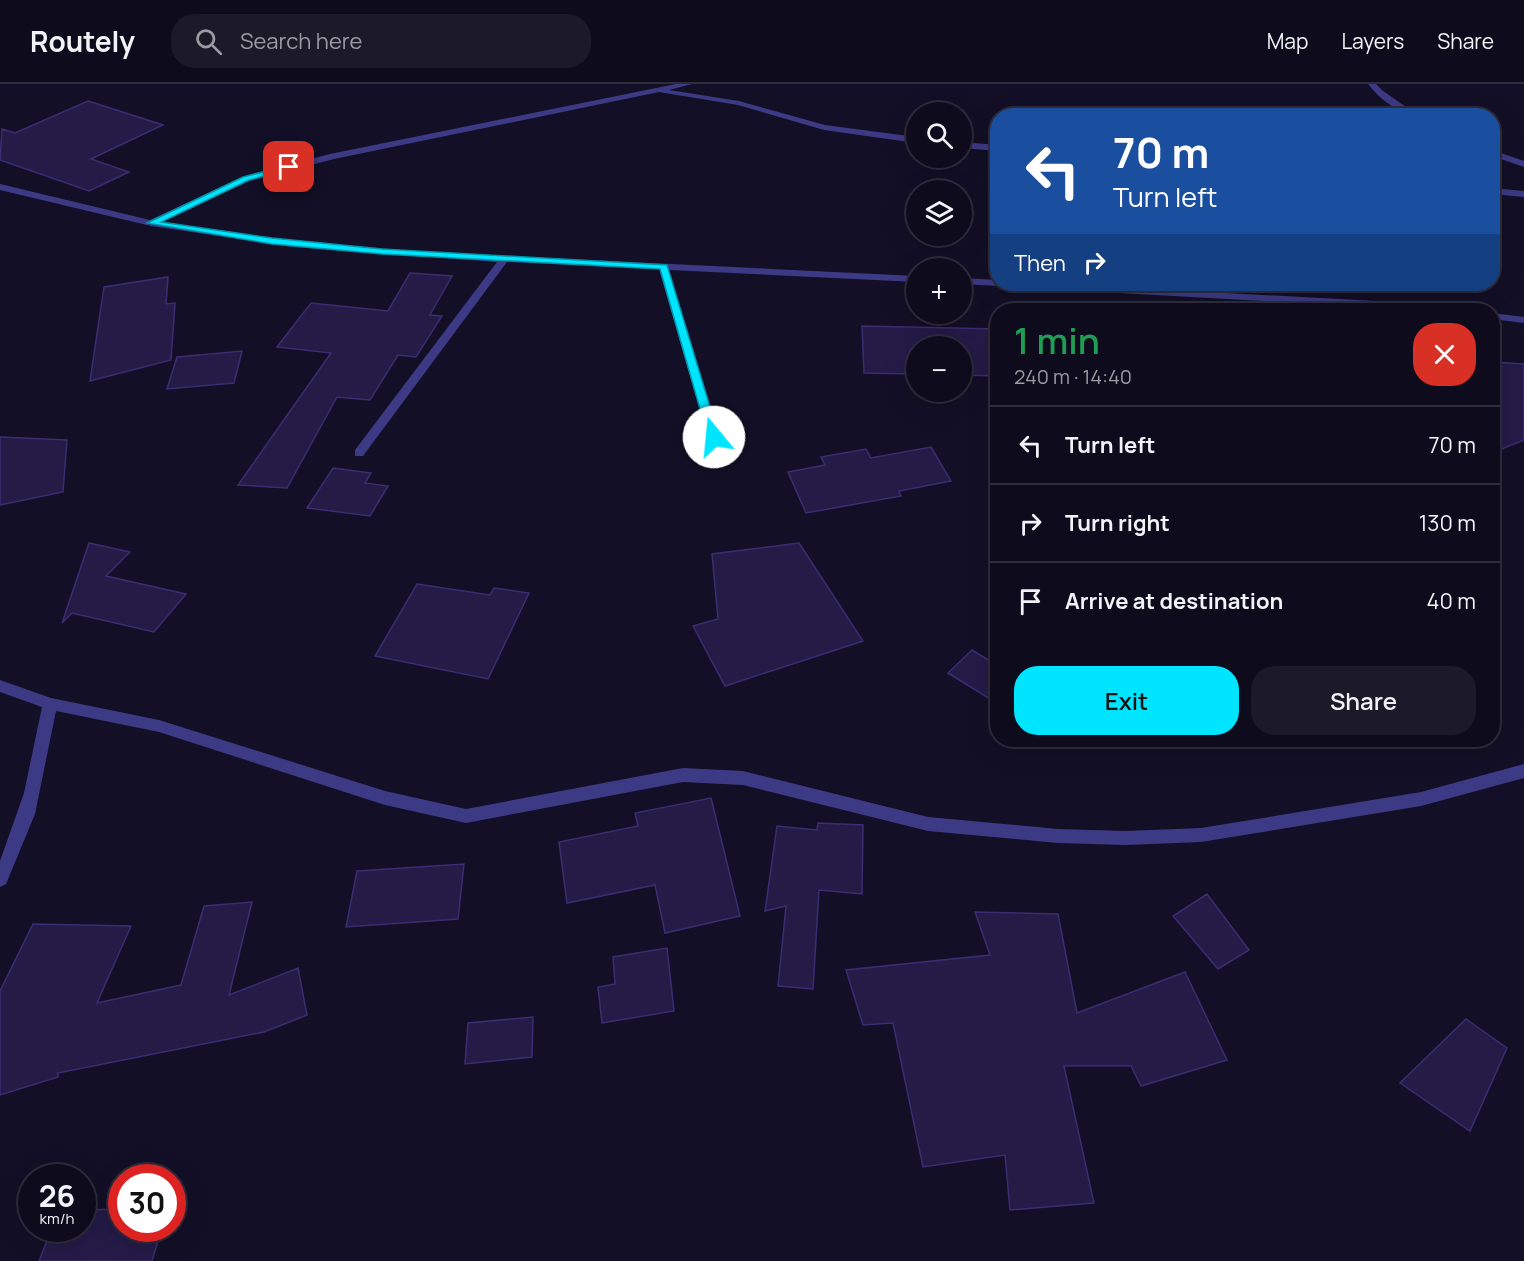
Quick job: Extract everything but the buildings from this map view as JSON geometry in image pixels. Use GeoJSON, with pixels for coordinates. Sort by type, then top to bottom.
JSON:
{"type":"FeatureCollection","features":[{"type":"Feature","properties":{"kind":"street"},"geometry":{"type":"LineString","coordinates":[[151,223],[246,179],[333,156],[688,84]]}},
{"type":"Feature","properties":{"kind":"street"},"geometry":{"type":"LineString","coordinates":[[1372,84],[1380,93],[1403,108]]}},
{"type":"Feature","properties":{"kind":"street"},"geometry":{"type":"LineString","coordinates":[[652,91],[739,104],[824,127],[906,139]]}},
{"type":"Feature","properties":{"kind":"street"},"geometry":{"type":"LineString","coordinates":[[972,146],[990,147]]}},
{"type":"Feature","properties":{"kind":"street"},"geometry":{"type":"LineString","coordinates":[[1500,156],[1524,164]]}},
{"type":"Feature","properties":{"kind":"street"},"geometry":{"type":"LineString","coordinates":[[0,188],[151,223],[294,244],[504,259],[906,279]]}},
{"type":"Feature","properties":{"kind":"street"},"geometry":{"type":"LineString","coordinates":[[1500,192],[1524,194]]}},
{"type":"Feature","properties":{"kind":"street"},"geometry":{"type":"LineString","coordinates":[[359,453],[504,259]]}},
{"type":"Feature","properties":{"kind":"street"},"geometry":{"type":"LineString","coordinates":[[663,267],[714,437]]}},
{"type":"Feature","properties":{"kind":"street"},"geometry":{"type":"LineString","coordinates":[[972,282],[990,283]]}},
{"type":"Feature","properties":{"kind":"street"},"geometry":{"type":"LineString","coordinates":[[1141,291],[1365,303]]}},
{"type":"Feature","properties":{"kind":"street"},"geometry":{"type":"LineString","coordinates":[[1500,317],[1524,320]]}},
{"type":"Feature","properties":{"kind":"street"},"geometry":{"type":"LineString","coordinates":[[0,686],[50,704],[159,726],[385,798],[466,816],[683,775],[743,778],[928,824],[1091,837],[1201,835],[1421,799],[1524,771]]}},
{"type":"Feature","properties":{"kind":"street"},"geometry":{"type":"LineString","coordinates":[[0,879],[18,843],[37,787],[50,704]]}},
{"type":"Feature","properties":{"kind":"route"},"geometry":{"type":"LineString","coordinates":[[289,167],[246,179],[151,223],[229,236],[382,252],[663,267],[714,437]]}}]}
